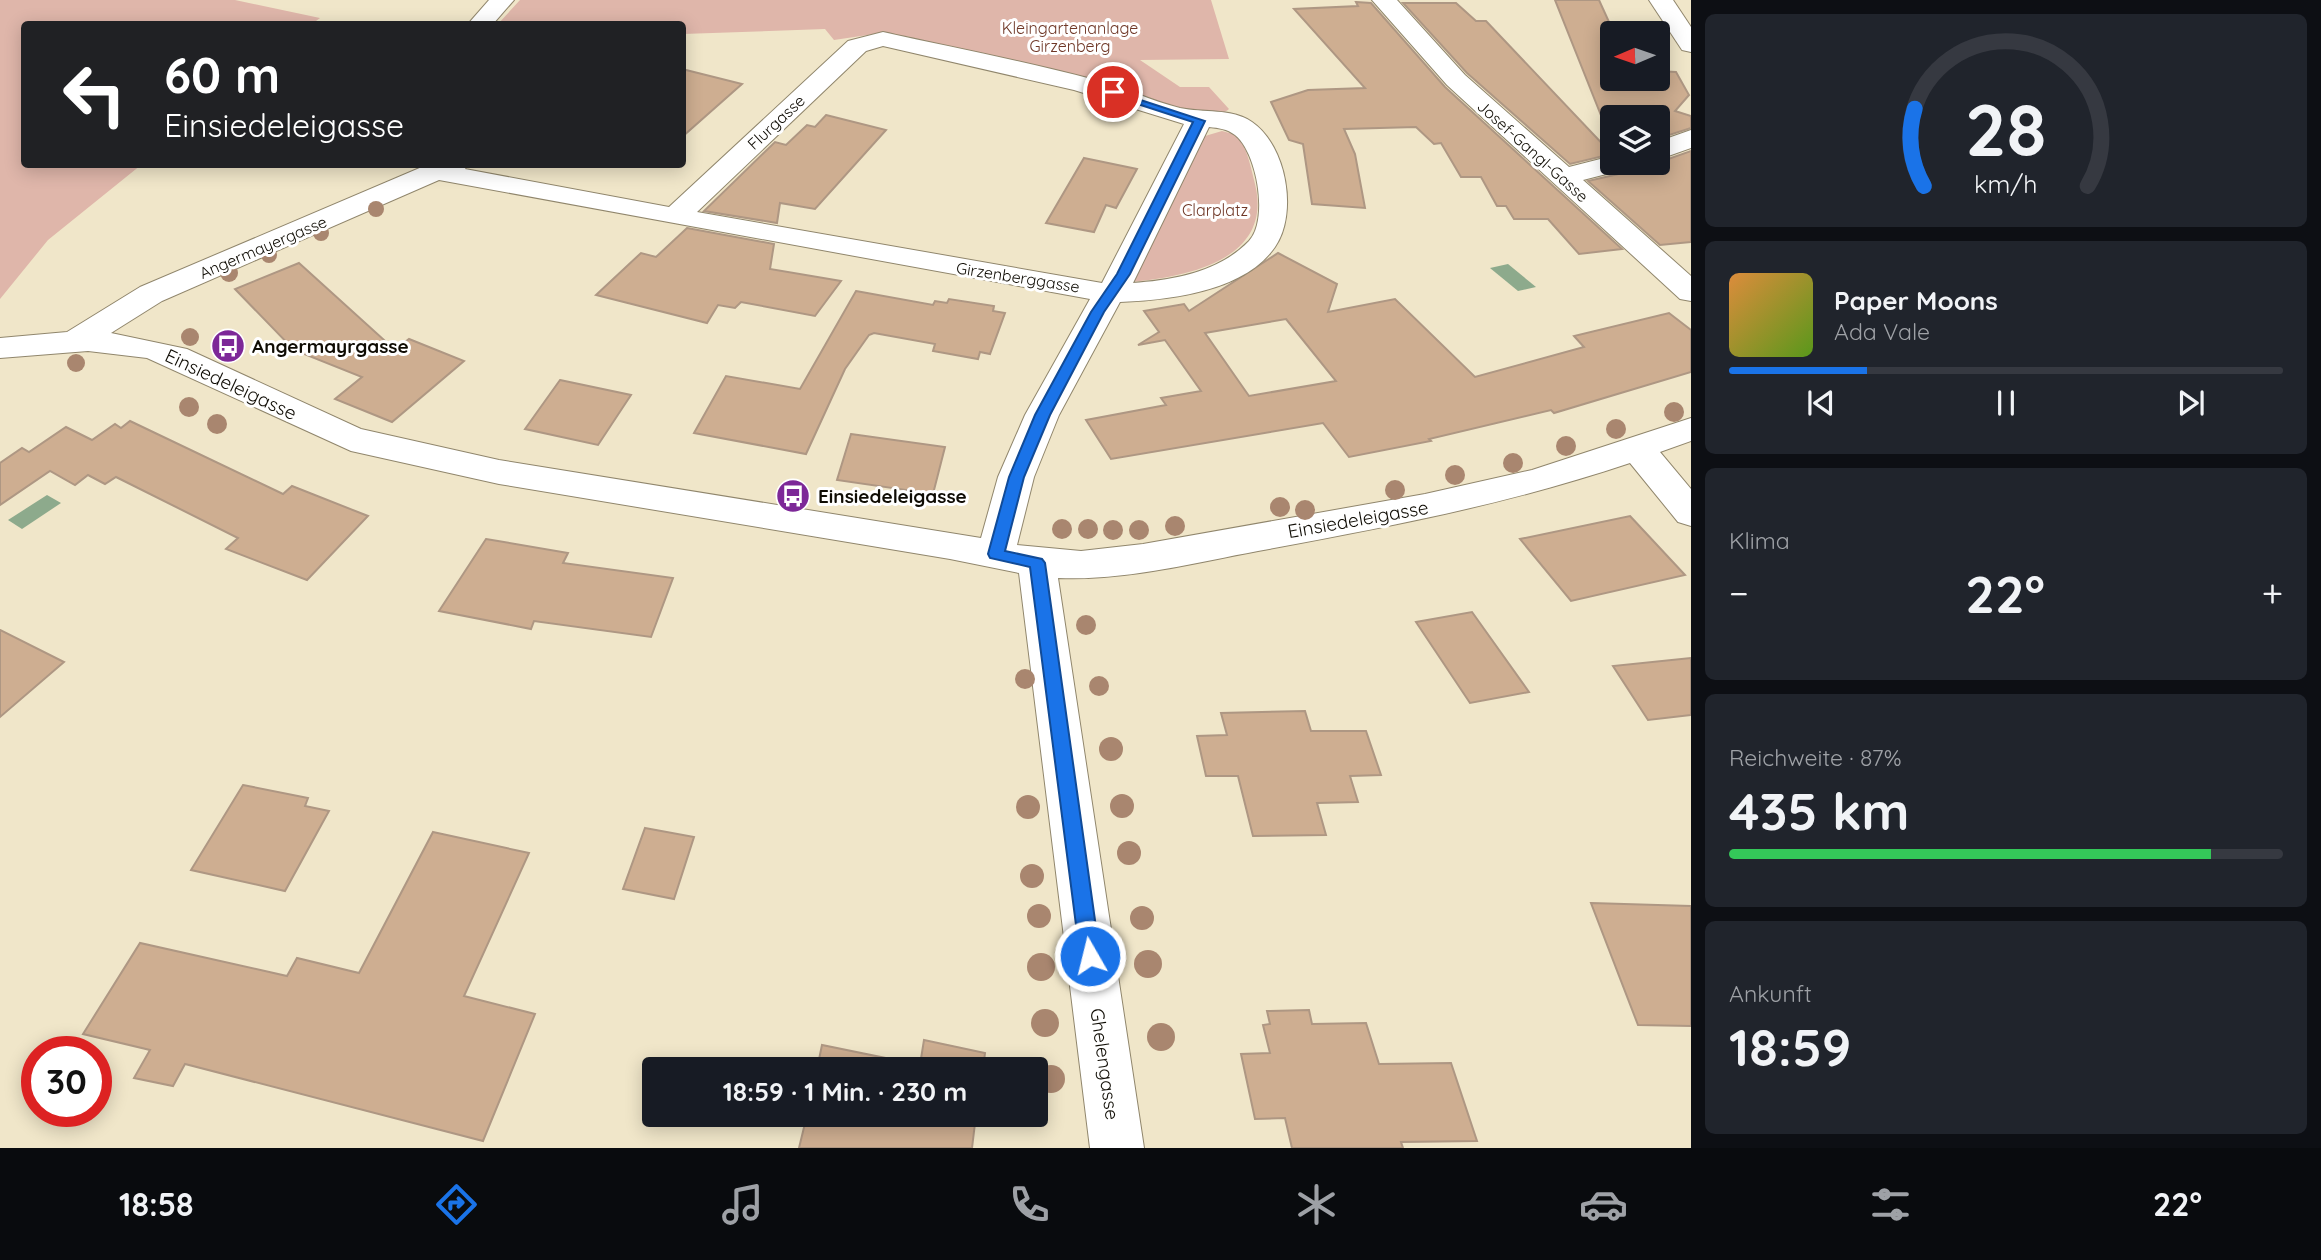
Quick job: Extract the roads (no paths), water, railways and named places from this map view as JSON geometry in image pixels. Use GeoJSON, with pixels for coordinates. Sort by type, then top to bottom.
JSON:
{"type":"FeatureCollection","features":[{"type":"Feature","properties":{"kind":"street"},"geometry":{"type":"LineString","coordinates":[[483,21],[502,0]]}},
{"type":"Feature","properties":{"kind":"street","name":"Josef-Gangl-Gasse"},"geometry":{"type":"LineString","coordinates":[[1384,0],[1456,80],[1691,292]]}},
{"type":"Feature","properties":{"kind":"street"},"geometry":{"type":"LineString","coordinates":[[1661,0],[1691,45]]}},
{"type":"Feature","properties":{"kind":"street","name":"Girzenberggasse"},"geometry":{"type":"LineString","coordinates":[[447,168],[675,218],[1109,293],[1147,292],[1206,279],[1238,264],[1264,244],[1273,222],[1276,203],[1253,139],[1241,127],[1199,121],[1113,92],[883,39]]}},
{"type":"Feature","properties":{"kind":"street","name":"Flurgasse"},"geometry":{"type":"LineString","coordinates":[[675,218],[857,46],[883,39]]}},
{"type":"Feature","properties":{"kind":"street"},"geometry":{"type":"LineString","coordinates":[[1016,559],[1010,499],[1027,450],[1109,293],[1124,274],[1199,121]]}},
{"type":"Feature","properties":{"kind":"street"},"geometry":{"type":"LineString","coordinates":[[1670,147],[1691,138]]}},
{"type":"Feature","properties":{"kind":"street"},"geometry":{"type":"LineString","coordinates":[[1562,177],[1600,167]]}},
{"type":"Feature","properties":{"kind":"street","name":"Angermayergasse"},"geometry":{"type":"LineString","coordinates":[[77,340],[151,294],[447,168]]}},
{"type":"Feature","properties":{"kind":"street","name":"Einsiedeleigasse"},"geometry":{"type":"LineString","coordinates":[[0,348],[77,340],[147,346],[175,356],[351,439],[499,472],[1016,559],[1081,565],[1143,558],[1425,507],[1538,481],[1691,429]]}},
{"type":"Feature","properties":{"kind":"street"},"geometry":{"type":"LineString","coordinates":[[1637,448],[1691,513]]}},
{"type":"Feature","properties":{"kind":"street","name":"Ghelengasse"},"geometry":{"type":"LineString","coordinates":[[1016,559],[1117,1148]]}},
{"type":"Feature","properties":{"kind":"place","name":"Angermayrgasse"},"geometry":{"type":"Point","coordinates":[228,346]}},
{"type":"Feature","properties":{"kind":"place","name":"Einsiedeleigasse"},"geometry":{"type":"Point","coordinates":[793,496]}},
{"type":"Feature","properties":{"kind":"park label","name":"Kleingartenanlage Girzenberg"},"geometry":{"type":"Point","coordinates":[1070,37]}},
{"type":"Feature","properties":{"kind":"park label","name":"Clarplatz"},"geometry":{"type":"Point","coordinates":[1215,210]}}]}
